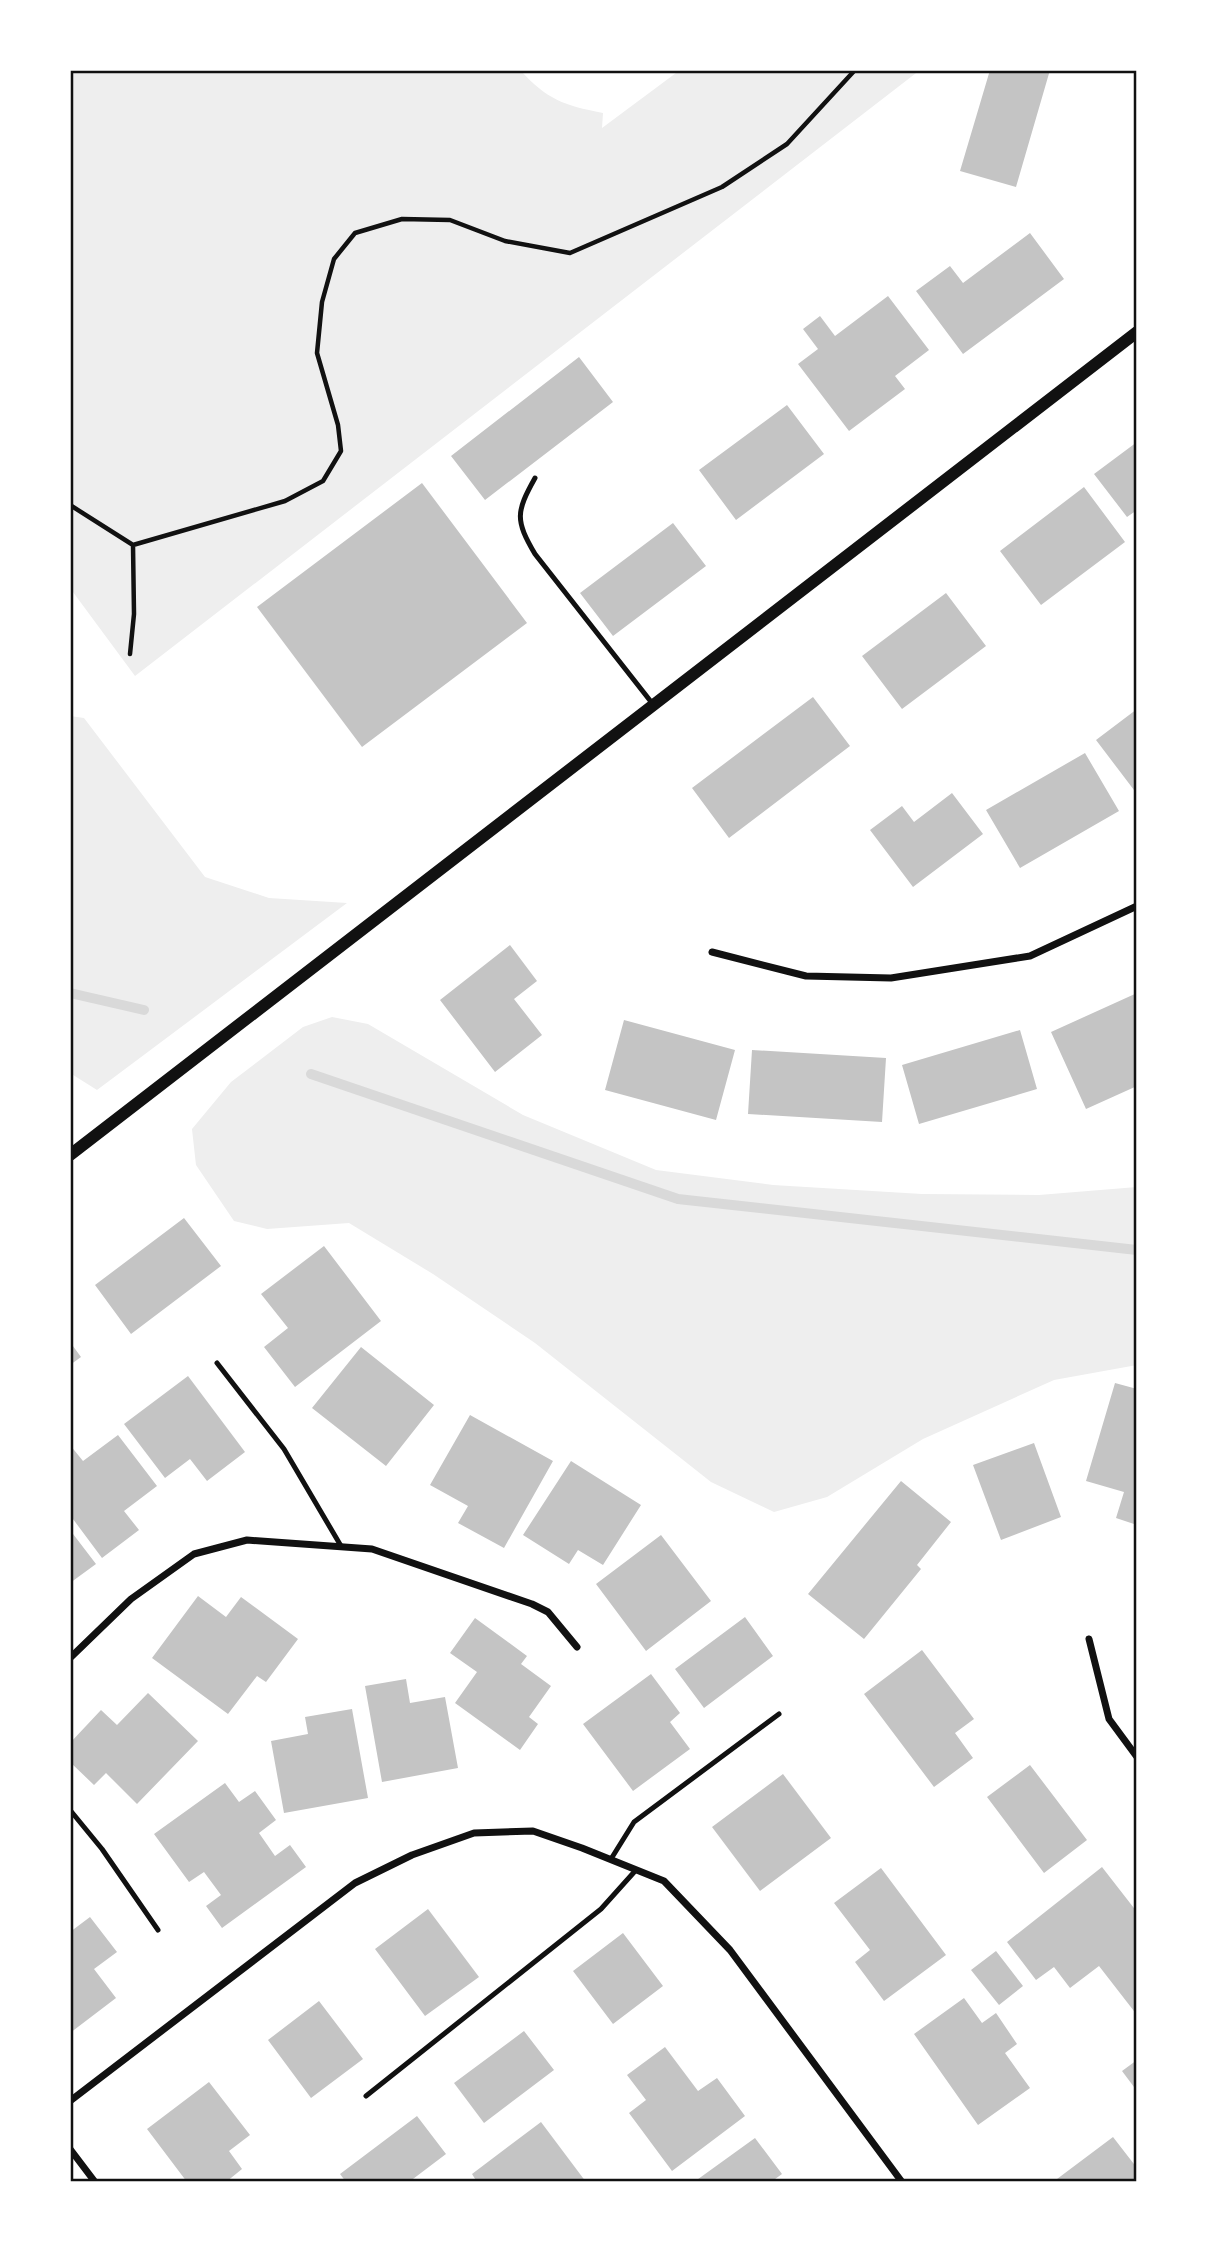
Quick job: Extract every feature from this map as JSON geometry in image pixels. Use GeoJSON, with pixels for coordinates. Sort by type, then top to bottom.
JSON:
{"type":"FeatureCollection","features":[{"type":"Feature","properties":{"kind":"street"},"geometry":{"type":"LineString","coordinates":[[70,1155],[1137,332]]}},
{"type":"Feature","properties":{"kind":"street"},"geometry":{"type":"LineString","coordinates":[[712,952],[806,976],[891,978],[1030,956],[1137,906]]}},
{"type":"Feature","properties":{"kind":"street"},"geometry":{"type":"LineString","coordinates":[[70,1658],[131,1599],[194,1554],[247,1540],[372,1549],[532,1604],[548,1612],[577,1647]]}},
{"type":"Feature","properties":{"kind":"street"},"geometry":{"type":"LineString","coordinates":[[1089,1639],[1109,1719],[1137,1757]]}},
{"type":"Feature","properties":{"kind":"street"},"geometry":{"type":"LineString","coordinates":[[70,2101],[355,1883],[412,1855],[474,1833],[533,1830],[664,1881],[730,1950],[902,2182]]}},
{"type":"Feature","properties":{"kind":"street"},"geometry":{"type":"LineString","coordinates":[[70,2149],[95,2182]]}},
{"type":"Feature","properties":{"kind":"lane"},"geometry":{"type":"LineString","coordinates":[[536,478],[522,508],[519,522],[522,531],[535,554],[653,705]]}},
{"type":"Feature","properties":{"kind":"lane"},"geometry":{"type":"LineString","coordinates":[[217,1363],[284,1449],[341,1546]]}},
{"type":"Feature","properties":{"kind":"lane"},"geometry":{"type":"LineString","coordinates":[[611,1859],[634,1822],[779,1714]]}},
{"type":"Feature","properties":{"kind":"lane"},"geometry":{"type":"LineString","coordinates":[[70,1810],[102,1849],[158,1930]]}},
{"type":"Feature","properties":{"kind":"lane"},"geometry":{"type":"LineString","coordinates":[[366,2096],[600,1909],[636,1870]]}},
{"type":"Feature","properties":{"kind":"path"},"geometry":{"type":"LineString","coordinates":[[70,505],[134,545],[285,501],[323,481],[341,451],[338,425],[317,353],[322,302],[334,259],[355,233],[402,219],[450,220],[505,241],[570,253],[722,187],[787,144],[855,70]]}},
{"type":"Feature","properties":{"kind":"path"},"geometry":{"type":"LineString","coordinates":[[130,654],[135,614],[134,545]]}},
{"type":"Feature","properties":{"kind":"shaded area"},"geometry":{"type":"Polygon","coordinates":[[[70,70],[520,70],[557,100],[603,113],[602,128],[680,70],[920,70],[135,676],[70,588],[70,70]]]}},
{"type":"Feature","properties":{"kind":"shaded area"},"geometry":{"type":"Polygon","coordinates":[[[70,716],[84,718],[205,877],[269,898],[347,903],[97,1090],[70,1073],[70,716]]]}},
{"type":"Feature","properties":{"kind":"shaded area"},"geometry":{"type":"Polygon","coordinates":[[[332,1017],[368,1024],[523,1115],[656,1170],[773,1185],[922,1194],[1039,1195],[1137,1187],[1137,1365],[1054,1380],[923,1439],[827,1497],[774,1512],[711,1482],[535,1343],[433,1274],[349,1223],[267,1229],[234,1221],[196,1165],[192,1129],[231,1082],[303,1027],[332,1017]]]}},
{"type":"Feature","properties":{"kind":"building"},"geometry":{"type":"Polygon","coordinates":[[[990,70],[1050,70],[1016,187],[960,171],[990,70]]]}},
{"type":"Feature","properties":{"kind":"building"},"geometry":{"type":"Polygon","coordinates":[[[1030,233],[1064,279],[963,354],[916,291],[950,266],[963,283],[1030,233]]]}},
{"type":"Feature","properties":{"kind":"building"},"geometry":{"type":"Polygon","coordinates":[[[888,296],[929,350],[895,376],[905,389],[849,431],[798,364],[818,349],[803,329],[820,316],[835,336],[888,296]]]}},
{"type":"Feature","properties":{"kind":"building"},"geometry":{"type":"Polygon","coordinates":[[[579,357],[613,402],[485,500],[451,456],[579,357]]]}},
{"type":"Feature","properties":{"kind":"building"},"geometry":{"type":"Polygon","coordinates":[[[787,405],[824,454],[736,520],[699,470],[787,405]]]}},
{"type":"Feature","properties":{"kind":"building"},"geometry":{"type":"Polygon","coordinates":[[[1137,442],[1137,510],[1127,517],[1094,474],[1137,442]]]}},
{"type":"Feature","properties":{"kind":"building"},"geometry":{"type":"Polygon","coordinates":[[[422,483],[527,623],[362,747],[257,607],[422,483]]]}},
{"type":"Feature","properties":{"kind":"building"},"geometry":{"type":"Polygon","coordinates":[[[1084,487],[1125,542],[1041,605],[1000,551],[1084,487]]]}},
{"type":"Feature","properties":{"kind":"building"},"geometry":{"type":"Polygon","coordinates":[[[673,523],[706,566],[613,636],[580,593],[673,523]]]}},
{"type":"Feature","properties":{"kind":"building"},"geometry":{"type":"Polygon","coordinates":[[[946,593],[986,646],[902,709],[862,656],[946,593]]]}},
{"type":"Feature","properties":{"kind":"building"},"geometry":{"type":"Polygon","coordinates":[[[813,697],[850,746],[729,838],[692,788],[813,697]]]}},
{"type":"Feature","properties":{"kind":"building"},"geometry":{"type":"Polygon","coordinates":[[[1137,709],[1137,794],[1096,740],[1137,709]]]}},
{"type":"Feature","properties":{"kind":"building"},"geometry":{"type":"Polygon","coordinates":[[[1085,753],[1119,811],[1020,868],[986,810],[1085,753]]]}},
{"type":"Feature","properties":{"kind":"building"},"geometry":{"type":"Polygon","coordinates":[[[952,793],[983,834],[913,887],[870,830],[902,806],[914,822],[952,793]]]}},
{"type":"Feature","properties":{"kind":"building"},"geometry":{"type":"Polygon","coordinates":[[[510,945],[537,981],[514,999],[542,1035],[495,1072],[440,1000],[510,945]]]}},
{"type":"Feature","properties":{"kind":"building"},"geometry":{"type":"Polygon","coordinates":[[[1137,993],[1137,1086],[1086,1109],[1051,1032],[1137,993]]]}},
{"type":"Feature","properties":{"kind":"building"},"geometry":{"type":"Polygon","coordinates":[[[624,1020],[735,1050],[716,1120],[605,1090],[624,1020]]]}},
{"type":"Feature","properties":{"kind":"building"},"geometry":{"type":"Polygon","coordinates":[[[1020,1030],[1037,1089],[919,1124],[902,1065],[1020,1030]]]}},
{"type":"Feature","properties":{"kind":"building"},"geometry":{"type":"Polygon","coordinates":[[[752,1050],[886,1058],[882,1122],[748,1114],[752,1050]]]}},
{"type":"Feature","properties":{"kind":"building"},"geometry":{"type":"Polygon","coordinates":[[[184,1218],[221,1266],[131,1334],[95,1285],[184,1218]]]}},
{"type":"Feature","properties":{"kind":"building"},"geometry":{"type":"Polygon","coordinates":[[[324,1246],[381,1321],[295,1387],[264,1347],[288,1328],[261,1294],[324,1246]]]}},
{"type":"Feature","properties":{"kind":"building"},"geometry":{"type":"Polygon","coordinates":[[[70,1342],[81,1357],[70,1365],[70,1342]]]}},
{"type":"Feature","properties":{"kind":"building"},"geometry":{"type":"Polygon","coordinates":[[[361,1347],[434,1405],[386,1466],[312,1408],[361,1347]]]}},
{"type":"Feature","properties":{"kind":"building"},"geometry":{"type":"Polygon","coordinates":[[[188,1376],[245,1452],[207,1481],[190,1459],[165,1478],[124,1424],[188,1376]]]}},
{"type":"Feature","properties":{"kind":"building"},"geometry":{"type":"Polygon","coordinates":[[[1115,1383],[1137,1389],[1137,1525],[1116,1518],[1124,1492],[1086,1481],[1115,1383]]]}},
{"type":"Feature","properties":{"kind":"building"},"geometry":{"type":"Polygon","coordinates":[[[470,1415],[553,1461],[504,1548],[458,1523],[468,1506],[430,1485],[470,1415]]]}},
{"type":"Feature","properties":{"kind":"building"},"geometry":{"type":"Polygon","coordinates":[[[118,1435],[157,1486],[124,1511],[139,1530],[102,1558],[70,1515],[70,1445],[83,1461],[118,1435]]]}},
{"type":"Feature","properties":{"kind":"building"},"geometry":{"type":"Polygon","coordinates":[[[1034,1443],[1061,1517],[1001,1540],[973,1465],[1034,1443]]]}},
{"type":"Feature","properties":{"kind":"building"},"geometry":{"type":"Polygon","coordinates":[[[571,1461],[641,1505],[603,1565],[578,1550],[569,1564],[523,1535],[571,1461]]]}},
{"type":"Feature","properties":{"kind":"building"},"geometry":{"type":"Polygon","coordinates":[[[901,1481],[951,1522],[917,1565],[921,1569],[864,1639],[808,1594],[901,1481]]]}},
{"type":"Feature","properties":{"kind":"building"},"geometry":{"type":"Polygon","coordinates":[[[70,1530],[96,1564],[70,1583],[70,1530]]]}},
{"type":"Feature","properties":{"kind":"building"},"geometry":{"type":"Polygon","coordinates":[[[661,1535],[711,1601],[646,1651],[596,1584],[661,1535]]]}},
{"type":"Feature","properties":{"kind":"building"},"geometry":{"type":"Polygon","coordinates":[[[198,1596],[226,1617],[241,1597],[298,1639],[266,1682],[257,1676],[228,1714],[152,1658],[198,1596]]]}},
{"type":"Feature","properties":{"kind":"building"},"geometry":{"type":"Polygon","coordinates":[[[745,1617],[773,1656],[704,1708],[675,1669],[745,1617]]]}},
{"type":"Feature","properties":{"kind":"building"},"geometry":{"type":"Polygon","coordinates":[[[475,1618],[527,1656],[521,1664],[551,1686],[529,1717],[538,1724],[520,1750],[455,1703],[477,1672],[450,1653],[475,1618]]]}},
{"type":"Feature","properties":{"kind":"building"},"geometry":{"type":"Polygon","coordinates":[[[922,1650],[974,1719],[955,1733],[973,1758],[934,1787],[864,1694],[922,1650]]]}},
{"type":"Feature","properties":{"kind":"building"},"geometry":{"type":"Polygon","coordinates":[[[651,1674],[680,1713],[670,1722],[690,1749],[633,1791],[583,1724],[651,1674]]]}},
{"type":"Feature","properties":{"kind":"building"},"geometry":{"type":"Polygon","coordinates":[[[406,1679],[410,1703],[445,1697],[458,1768],[382,1782],[365,1686],[406,1679]]]}},
{"type":"Feature","properties":{"kind":"building"},"geometry":{"type":"Polygon","coordinates":[[[148,1693],[198,1741],[137,1804],[106,1773],[94,1785],[70,1762],[70,1743],[101,1710],[117,1725],[148,1693]]]}},
{"type":"Feature","properties":{"kind":"building"},"geometry":{"type":"Polygon","coordinates":[[[352,1709],[368,1798],[284,1813],[271,1741],[308,1734],[305,1717],[352,1709]]]}},
{"type":"Feature","properties":{"kind":"building"},"geometry":{"type":"Polygon","coordinates":[[[1030,1765],[1087,1840],[1044,1873],[987,1797],[1030,1765]]]}},
{"type":"Feature","properties":{"kind":"building"},"geometry":{"type":"Polygon","coordinates":[[[783,1774],[831,1838],[760,1891],[712,1827],[783,1774]]]}},
{"type":"Feature","properties":{"kind":"building"},"geometry":{"type":"Polygon","coordinates":[[[225,1783],[239,1802],[255,1791],[276,1820],[259,1833],[275,1856],[290,1845],[306,1867],[222,1928],[206,1906],[221,1895],[204,1872],[189,1882],[154,1834],[225,1783]]]}},
{"type":"Feature","properties":{"kind":"building"},"geometry":{"type":"Polygon","coordinates":[[[1102,1867],[1137,1912],[1137,2015],[1099,1966],[1070,1988],[1054,1967],[1036,1980],[1007,1942],[1102,1867]]]}},
{"type":"Feature","properties":{"kind":"building"},"geometry":{"type":"Polygon","coordinates":[[[881,1868],[946,1955],[884,2001],[855,1962],[870,1950],[834,1903],[881,1868]]]}},
{"type":"Feature","properties":{"kind":"building"},"geometry":{"type":"Polygon","coordinates":[[[428,1909],[479,1977],[425,2016],[375,1949],[428,1909]]]}},
{"type":"Feature","properties":{"kind":"building"},"geometry":{"type":"Polygon","coordinates":[[[90,1917],[117,1952],[94,1969],[116,1998],[70,2033],[70,1932],[90,1917]]]}},
{"type":"Feature","properties":{"kind":"building"},"geometry":{"type":"Polygon","coordinates":[[[623,1933],[663,1986],[613,2024],[573,1971],[623,1933]]]}},
{"type":"Feature","properties":{"kind":"building"},"geometry":{"type":"Polygon","coordinates":[[[996,1951],[1023,1986],[999,2005],[971,1970],[996,1951]]]}},
{"type":"Feature","properties":{"kind":"building"},"geometry":{"type":"Polygon","coordinates":[[[964,1998],[982,2023],[996,2013],[1017,2044],[1005,2053],[1030,2088],[978,2125],[914,2034],[964,1998]]]}},
{"type":"Feature","properties":{"kind":"building"},"geometry":{"type":"Polygon","coordinates":[[[319,2001],[363,2059],[311,2098],[268,2040],[319,2001]]]}},
{"type":"Feature","properties":{"kind":"building"},"geometry":{"type":"Polygon","coordinates":[[[524,2031],[554,2070],[484,2123],[454,2083],[524,2031]]]}},
{"type":"Feature","properties":{"kind":"building"},"geometry":{"type":"Polygon","coordinates":[[[665,2047],[698,2091],[717,2078],[745,2116],[672,2171],[629,2113],[646,2100],[627,2075],[665,2047]]]}},
{"type":"Feature","properties":{"kind":"building"},"geometry":{"type":"Polygon","coordinates":[[[1137,2060],[1137,2091],[1122,2071],[1137,2060]]]}},
{"type":"Feature","properties":{"kind":"building"},"geometry":{"type":"Polygon","coordinates":[[[209,2082],[250,2135],[229,2151],[242,2169],[226,2182],[187,2182],[147,2129],[209,2082]]]}},
{"type":"Feature","properties":{"kind":"building"},"geometry":{"type":"Polygon","coordinates":[[[417,2116],[446,2154],[409,2182],[346,2182],[340,2174],[417,2116]]]}},
{"type":"Feature","properties":{"kind":"building"},"geometry":{"type":"Polygon","coordinates":[[[541,2122],[586,2182],[477,2182],[472,2174],[541,2122]]]}},
{"type":"Feature","properties":{"kind":"building"},"geometry":{"type":"Polygon","coordinates":[[[1113,2137],[1137,2168],[1137,2182],[1053,2182],[1113,2137]]]}},
{"type":"Feature","properties":{"kind":"building"},"geometry":{"type":"Polygon","coordinates":[[[755,2138],[782,2174],[771,2182],[694,2182],[755,2138]]]}},
{"type":"Feature","properties":{"kind":"waterway"},"geometry":{"type":"LineString","coordinates":[[70,993],[144,1010]]}},
{"type":"Feature","properties":{"kind":"waterway"},"geometry":{"type":"LineString","coordinates":[[311,1074],[678,1199],[1137,1250]]}}]}
